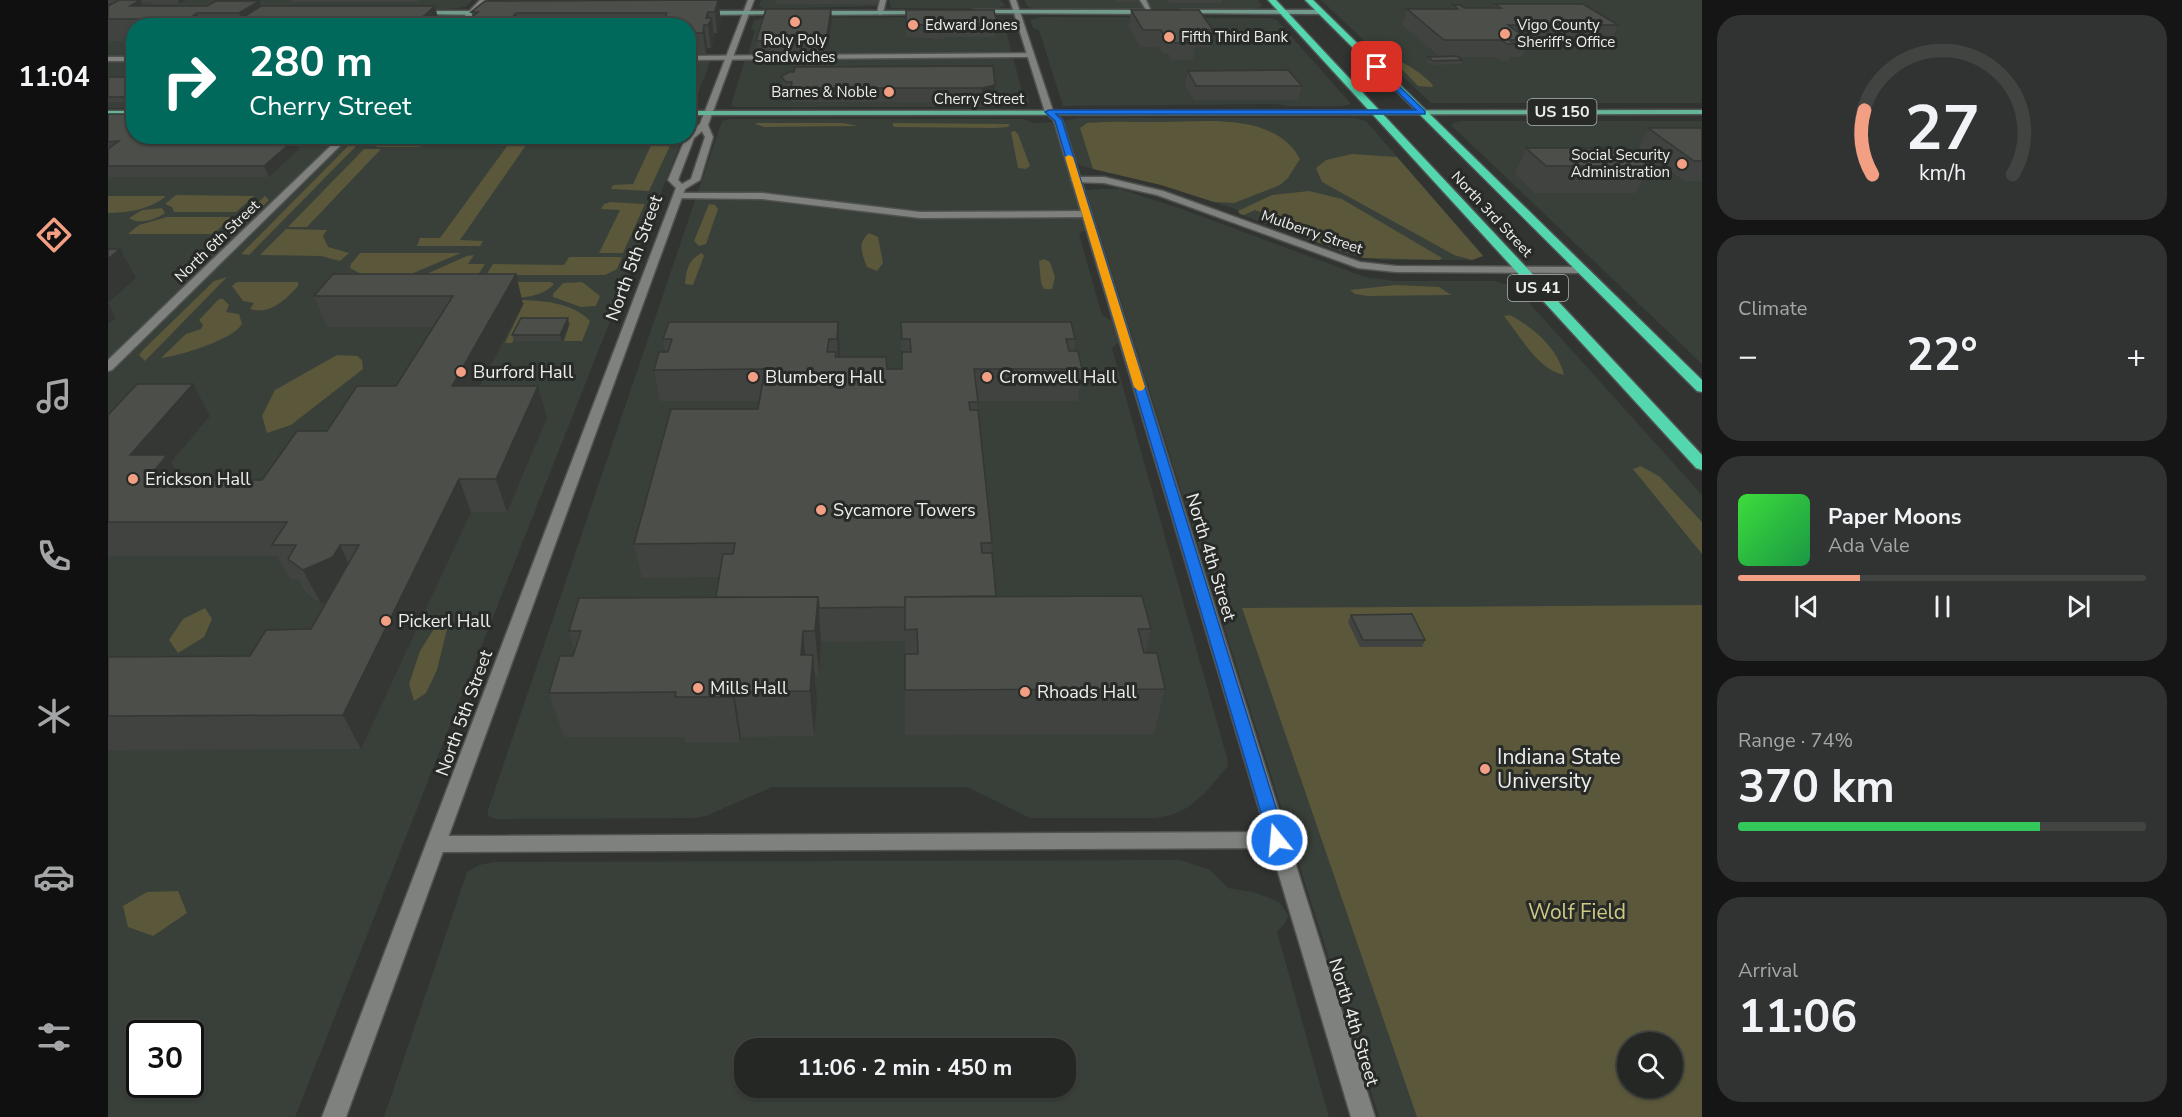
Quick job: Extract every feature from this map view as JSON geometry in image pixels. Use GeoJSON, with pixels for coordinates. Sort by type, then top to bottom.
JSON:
{"type":"FeatureCollection","features":[{"type":"Feature","properties":{"kind":"highway","name":"US 41"},"geometry":{"type":"LineString","coordinates":[[1272,0],[1283,12]]}},
{"type":"Feature","properties":{"kind":"highway","name":"US 41"},"geometry":{"type":"LineString","coordinates":[[1309,0],[1321,12]]}},
{"type":"Feature","properties":{"kind":"highway","name":"North 3rd Street"},"geometry":{"type":"LineString","coordinates":[[1283,12],[1702,465]]}},
{"type":"Feature","properties":{"kind":"highway","name":"North 3rd Street"},"geometry":{"type":"LineString","coordinates":[[1321,12],[1702,388]]}},
{"type":"Feature","properties":{"kind":"main road","name":"Cherry Street"},"geometry":{"type":"LineString","coordinates":[[696,113],[1702,112]]}},
{"type":"Feature","properties":{"kind":"main road"},"geometry":{"type":"LineString","coordinates":[[108,114],[126,113]]}},
{"type":"Feature","properties":{"kind":"street"},"geometry":{"type":"LineString","coordinates":[[465,18],[484,0]]}},
{"type":"Feature","properties":{"kind":"street","name":"North 5th Street"},"geometry":{"type":"LineString","coordinates":[[696,132],[704,125],[751,0]]}},
{"type":"Feature","properties":{"kind":"street"},"geometry":{"type":"LineString","coordinates":[[880,13],[883,0]]}},
{"type":"Feature","properties":{"kind":"street","name":"North 4th Street"},"geometry":{"type":"LineString","coordinates":[[1013,0],[1049,112],[1058,120],[1363,1117]]}},
{"type":"Feature","properties":{"kind":"street"},"geometry":{"type":"LineString","coordinates":[[1143,0],[1150,12]]}},
{"type":"Feature","properties":{"kind":"street"},"geometry":{"type":"LineString","coordinates":[[962,12],[1161,12]]}},
{"type":"Feature","properties":{"kind":"street"},"geometry":{"type":"LineString","coordinates":[[1171,12],[1321,12]]}},
{"type":"Feature","properties":{"kind":"street"},"geometry":{"type":"LineString","coordinates":[[412,13],[493,13]]}},
{"type":"Feature","properties":{"kind":"street"},"geometry":{"type":"LineString","coordinates":[[691,13],[791,13]]}},
{"type":"Feature","properties":{"kind":"street"},"geometry":{"type":"LineString","coordinates":[[802,13],[938,13]]}},
{"type":"Feature","properties":{"kind":"street"},"geometry":{"type":"LineString","coordinates":[[696,58],[1030,55]]}},
{"type":"Feature","properties":{"kind":"street"},"geometry":{"type":"LineString","coordinates":[[108,59],[126,59]]}},
{"type":"Feature","properties":{"kind":"street","name":"North 5th Street"},"geometry":{"type":"LineString","coordinates":[[334,1117],[680,192],[695,180],[709,136],[704,125]]}},
{"type":"Feature","properties":{"kind":"street","name":"North 6th Street"},"geometry":{"type":"LineString","coordinates":[[108,367],[338,144]]}},
{"type":"Feature","properties":{"kind":"street","name":"North 5th Street"},"geometry":{"type":"LineString","coordinates":[[680,192],[673,180],[687,144]]}},
{"type":"Feature","properties":{"kind":"street","name":"Mulberry Street"},"geometry":{"type":"LineString","coordinates":[[1076,180],[1104,180],[1160,192],[1358,265],[1396,269],[1582,270]]}},
{"type":"Feature","properties":{"kind":"street"},"geometry":{"type":"LineString","coordinates":[[680,192],[762,196],[910,214],[1087,214]]}},
{"type":"Feature","properties":{"kind":"street"},"geometry":{"type":"LineString","coordinates":[[436,844],[1277,840]]}},
{"type":"Feature","properties":{"kind":"shaded area"},"geometry":{"type":"Polygon","coordinates":[[[108,0],[472,0],[465,7],[450,9],[108,8],[108,0]]]}},
{"type":"Feature","properties":{"kind":"shaded area"},"geometry":{"type":"Polygon","coordinates":[[[761,0],[879,0],[879,6],[765,9],[759,6],[761,0]]]}},
{"type":"Feature","properties":{"kind":"shaded area"},"geometry":{"type":"Polygon","coordinates":[[[889,0],[1000,0],[1005,6],[993,9],[891,8],[889,0]]]}},
{"type":"Feature","properties":{"kind":"shaded area"},"geometry":{"type":"Polygon","coordinates":[[[1024,0],[1258,0],[1262,6],[1254,9],[1041,9],[1028,7],[1024,0]]]}},
{"type":"Feature","properties":{"kind":"shaded area"},"geometry":{"type":"Polygon","coordinates":[[[1321,0],[1702,0],[1702,103],[1431,103],[1321,0]]]}},
{"type":"Feature","properties":{"kind":"shaded area"},"geometry":{"type":"Polygon","coordinates":[[[443,17],[447,18],[276,18],[443,17]]]}},
{"type":"Feature","properties":{"kind":"shaded area"},"geometry":{"type":"Polygon","coordinates":[[[994,17],[1008,20],[1012,27],[1006,30],[1012,54],[748,55],[755,31],[751,29],[754,21],[763,18],[994,17]]]}},
{"type":"Feature","properties":{"kind":"shaded area"},"geometry":{"type":"Polygon","coordinates":[[[1041,17],[1269,18],[1277,20],[1351,104],[1342,106],[1277,104],[1063,106],[1039,30],[1033,28],[1030,20],[1041,17]]]}},
{"type":"Feature","properties":{"kind":"shaded area"},"geometry":{"type":"Polygon","coordinates":[[[108,19],[126,19],[126,57],[108,57],[108,19]]]}},
{"type":"Feature","properties":{"kind":"shaded area"},"geometry":{"type":"Polygon","coordinates":[[[1008,58],[1014,60],[1022,92],[1028,94],[1029,103],[1010,107],[733,107],[731,105],[745,60],[1008,58]]]}},
{"type":"Feature","properties":{"kind":"shaded area"},"geometry":{"type":"Polygon","coordinates":[[[696,60],[710,62],[696,99],[696,60]]]}},
{"type":"Feature","properties":{"kind":"shaded area"},"geometry":{"type":"Polygon","coordinates":[[[108,61],[126,61],[126,108],[108,108],[108,61]]]}},
{"type":"Feature","properties":{"kind":"shaded area"},"geometry":{"type":"Polygon","coordinates":[[[1077,118],[1355,118],[1366,121],[1484,256],[1473,260],[1381,260],[1349,255],[1239,214],[1238,210],[1161,185],[1081,166],[1076,161],[1063,121],[1077,118]]]}},
{"type":"Feature","properties":{"kind":"shaded area"},"geometry":{"type":"Polygon","coordinates":[[[729,119],[1024,119],[1033,123],[1053,122],[1086,230],[1079,234],[1102,315],[1112,321],[1118,343],[1112,348],[1227,758],[1228,766],[1205,793],[1187,808],[1156,818],[1030,818],[967,787],[772,787],[706,816],[694,818],[497,819],[488,816],[488,810],[722,121],[729,119]]]}},
{"type":"Feature","properties":{"kind":"shaded area"},"geometry":{"type":"Polygon","coordinates":[[[108,120],[126,131],[126,144],[680,144],[295,1117],[108,1117],[108,120]]]}},
{"type":"Feature","properties":{"kind":"shaded area"},"geometry":{"type":"Polygon","coordinates":[[[1460,121],[1702,121],[1702,364],[1451,124],[1460,121]]]}},
{"type":"Feature","properties":{"kind":"shaded area","name":"Indiana State University"},"geometry":{"type":"Polygon","coordinates":[[[1120,189],[1179,208],[1365,277],[1395,281],[1494,281],[1515,287],[1702,495],[1702,1117],[1379,1117],[1086,190],[1120,189]]]}},
{"type":"Feature","properties":{"kind":"shaded area"},"geometry":{"type":"Polygon","coordinates":[[[1180,860],[1210,870],[1228,888],[1257,893],[1279,902],[1288,915],[1285,923],[1277,932],[1329,1117],[384,1117],[467,872],[479,865],[495,862],[1180,860]]]}},
{"type":"Feature","properties":{"kind":"green space"},"geometry":{"type":"Polygon","coordinates":[[[1392,59],[1414,69],[1433,85],[1432,87],[1418,86],[1392,59]]]}},
{"type":"Feature","properties":{"kind":"green space"},"geometry":{"type":"Polygon","coordinates":[[[1217,121],[1237,123],[1274,133],[1289,144],[1300,159],[1288,178],[1280,185],[1234,203],[1214,202],[1161,185],[1093,169],[1080,128],[1087,123],[1217,121]]]}},
{"type":"Feature","properties":{"kind":"green space"},"geometry":{"type":"Polygon","coordinates":[[[843,123],[858,126],[764,127],[755,124],[843,123]]]}},
{"type":"Feature","properties":{"kind":"green space"},"geometry":{"type":"Polygon","coordinates":[[[892,124],[1010,124],[1008,127],[995,128],[894,127],[892,124]]]}},
{"type":"Feature","properties":{"kind":"green space"},"geometry":{"type":"Polygon","coordinates":[[[1015,131],[1030,166],[1026,169],[1018,168],[1011,132],[1015,131]]]}},
{"type":"Feature","properties":{"kind":"green space"},"geometry":{"type":"Polygon","coordinates":[[[350,144],[358,144],[249,255],[241,254],[350,144]]]}},
{"type":"Feature","properties":{"kind":"green space"},"geometry":{"type":"Polygon","coordinates":[[[379,144],[430,144],[418,147],[376,147],[379,144]]]}},
{"type":"Feature","properties":{"kind":"green space"},"geometry":{"type":"Polygon","coordinates":[[[509,144],[527,144],[460,240],[483,241],[480,246],[417,246],[420,238],[440,238],[509,144]]]}},
{"type":"Feature","properties":{"kind":"green space"},"geometry":{"type":"Polygon","coordinates":[[[652,144],[671,144],[649,191],[611,189],[613,185],[633,184],[652,144]]]}},
{"type":"Feature","properties":{"kind":"green space"},"geometry":{"type":"Polygon","coordinates":[[[364,149],[381,149],[307,227],[288,227],[364,149]]]}},
{"type":"Feature","properties":{"kind":"green space"},"geometry":{"type":"Polygon","coordinates":[[[1352,154],[1397,157],[1483,256],[1472,260],[1454,255],[1322,182],[1316,168],[1326,160],[1352,154]]]}},
{"type":"Feature","properties":{"kind":"green space"},"geometry":{"type":"Polygon","coordinates":[[[1309,191],[1342,199],[1442,258],[1440,260],[1364,258],[1305,238],[1315,233],[1255,210],[1244,215],[1238,211],[1272,195],[1309,191]]]}},
{"type":"Feature","properties":{"kind":"green space"},"geometry":{"type":"Polygon","coordinates":[[[176,195],[254,196],[236,212],[174,212],[172,207],[165,204],[176,195]]]}},
{"type":"Feature","properties":{"kind":"green space"},"geometry":{"type":"Polygon","coordinates":[[[108,196],[166,196],[139,209],[108,213],[108,196]]]}},
{"type":"Feature","properties":{"kind":"green space"},"geometry":{"type":"Polygon","coordinates":[[[265,196],[269,200],[243,227],[225,233],[265,196]]]}},
{"type":"Feature","properties":{"kind":"green space"},"geometry":{"type":"Polygon","coordinates":[[[611,202],[645,204],[623,253],[599,253],[620,210],[601,209],[604,204],[611,202]]]}},
{"type":"Feature","properties":{"kind":"green space"},"geometry":{"type":"Polygon","coordinates":[[[709,204],[715,205],[718,209],[706,244],[699,246],[694,241],[709,204]]]}},
{"type":"Feature","properties":{"kind":"green space"},"geometry":{"type":"Polygon","coordinates":[[[162,208],[165,213],[152,220],[137,221],[129,218],[142,210],[162,208]]]}},
{"type":"Feature","properties":{"kind":"green space"},"geometry":{"type":"Polygon","coordinates":[[[167,217],[231,217],[214,234],[128,234],[139,225],[167,217]]]}},
{"type":"Feature","properties":{"kind":"green space"},"geometry":{"type":"Polygon","coordinates":[[[286,229],[327,230],[323,236],[328,247],[349,253],[340,261],[321,256],[260,255],[286,229]]]}},
{"type":"Feature","properties":{"kind":"green space"},"geometry":{"type":"Polygon","coordinates":[[[869,233],[878,237],[883,263],[877,271],[867,267],[862,253],[863,241],[869,233]]]}},
{"type":"Feature","properties":{"kind":"green space"},"geometry":{"type":"Polygon","coordinates":[[[360,253],[461,253],[411,274],[363,275],[350,268],[360,253]]]}},
{"type":"Feature","properties":{"kind":"green space"},"geometry":{"type":"Polygon","coordinates":[[[702,253],[704,256],[693,285],[685,284],[689,265],[702,253]]]}},
{"type":"Feature","properties":{"kind":"green space"},"geometry":{"type":"Polygon","coordinates":[[[474,255],[468,264],[485,264],[478,275],[424,275],[467,256],[474,255]]]}},
{"type":"Feature","properties":{"kind":"green space"},"geometry":{"type":"Polygon","coordinates":[[[569,257],[622,257],[617,269],[605,275],[486,275],[493,264],[564,265],[569,257]]]}},
{"type":"Feature","properties":{"kind":"green space"},"geometry":{"type":"Polygon","coordinates":[[[1044,259],[1050,262],[1055,277],[1052,289],[1044,289],[1041,283],[1039,261],[1044,259]]]}},
{"type":"Feature","properties":{"kind":"green space"},"geometry":{"type":"Polygon","coordinates":[[[227,277],[145,361],[139,355],[214,281],[227,277]]]}},
{"type":"Feature","properties":{"kind":"green space"},"geometry":{"type":"Polygon","coordinates":[[[237,282],[298,282],[298,286],[277,305],[258,310],[250,309],[254,303],[243,301],[232,286],[237,282]]]}},
{"type":"Feature","properties":{"kind":"green space"},"geometry":{"type":"Polygon","coordinates":[[[483,282],[551,282],[554,284],[540,294],[531,296],[485,298],[483,282]]]}},
{"type":"Feature","properties":{"kind":"green space"},"geometry":{"type":"Polygon","coordinates":[[[582,282],[600,296],[596,306],[581,307],[553,297],[563,283],[582,282]]]}},
{"type":"Feature","properties":{"kind":"green space"},"geometry":{"type":"Polygon","coordinates":[[[1396,285],[1439,287],[1451,295],[1368,296],[1355,294],[1350,290],[1396,285]]]}},
{"type":"Feature","properties":{"kind":"green space"},"geometry":{"type":"Polygon","coordinates":[[[219,299],[223,299],[229,305],[226,312],[239,314],[242,324],[237,330],[205,346],[161,358],[186,334],[201,329],[203,325],[199,320],[219,299]]]}},
{"type":"Feature","properties":{"kind":"green space"},"geometry":{"type":"Polygon","coordinates":[[[523,300],[559,304],[576,310],[590,321],[582,341],[564,341],[570,323],[522,323],[512,343],[505,343],[524,303],[480,302],[523,300]]]}},
{"type":"Feature","properties":{"kind":"green space"},"geometry":{"type":"Polygon","coordinates":[[[1510,315],[1528,326],[1544,340],[1556,356],[1564,375],[1546,366],[1530,351],[1504,316],[1510,315]]]}},
{"type":"Feature","properties":{"kind":"green space"},"geometry":{"type":"Polygon","coordinates":[[[337,355],[357,356],[362,360],[363,369],[291,425],[267,433],[262,416],[275,390],[337,355]]]}},
{"type":"Feature","properties":{"kind":"green space"},"geometry":{"type":"Polygon","coordinates":[[[1641,466],[1660,477],[1702,522],[1702,554],[1633,469],[1641,466]]]}},
{"type":"Feature","properties":{"kind":"green space","name":"Wolf Field"},"geometry":{"type":"Polygon","coordinates":[[[1702,605],[1702,1117],[1417,1117],[1242,608],[1702,605]]]}},
{"type":"Feature","properties":{"kind":"green space"},"geometry":{"type":"Polygon","coordinates":[[[205,608],[212,619],[204,637],[178,653],[169,640],[183,619],[205,608]]]}},
{"type":"Feature","properties":{"kind":"green space"},"geometry":{"type":"Polygon","coordinates":[[[437,624],[447,629],[437,670],[426,693],[414,701],[409,684],[420,651],[437,624]]]}},
{"type":"Feature","properties":{"kind":"green space"},"geometry":{"type":"Polygon","coordinates":[[[178,891],[187,913],[153,936],[128,927],[123,906],[147,892],[178,891]]]}},
{"type":"Feature","properties":{"kind":"building"},"geometry":{"type":"Polygon","coordinates":[[[119,0],[140,0],[130,6],[207,6],[216,1],[259,1],[239,13],[197,13],[190,18],[108,19],[108,6],[119,0]]]}},
{"type":"Feature","properties":{"kind":"building"},"geometry":{"type":"Polygon","coordinates":[[[718,0],[715,12],[708,12],[706,18],[712,18],[708,25],[704,25],[703,33],[696,33],[696,18],[665,18],[667,13],[516,13],[512,18],[464,18],[472,17],[478,12],[471,12],[485,1],[718,0]]]}},
{"type":"Feature","properties":{"kind":"building"},"geometry":{"type":"Polygon","coordinates":[[[1495,4],[1583,4],[1618,25],[1508,25],[1529,40],[1509,40],[1515,44],[1507,44],[1501,40],[1444,40],[1407,9],[1458,9],[1453,5],[1460,5],[1464,8],[1501,8],[1495,4]]]}},
{"type":"Feature","properties":{"kind":"building"},"geometry":{"type":"Polygon","coordinates":[[[261,6],[435,6],[421,18],[242,18],[261,6]]]}},
{"type":"Feature","properties":{"kind":"building"},"geometry":{"type":"Polygon","coordinates":[[[766,9],[831,9],[826,41],[756,41],[766,9]]]}},
{"type":"Feature","properties":{"kind":"building"},"geometry":{"type":"Polygon","coordinates":[[[906,10],[994,10],[997,24],[944,24],[944,26],[906,24],[906,10]]]}},
{"type":"Feature","properties":{"kind":"building"},"geometry":{"type":"Polygon","coordinates":[[[1131,10],[1199,10],[1213,30],[1193,30],[1197,36],[1191,36],[1196,43],[1175,43],[1170,36],[1164,36],[1161,30],[1143,30],[1131,10]]]}},
{"type":"Feature","properties":{"kind":"building"},"geometry":{"type":"Polygon","coordinates":[[[1457,56],[1462,60],[1433,61],[1428,57],[1457,56]]]}},
{"type":"Feature","properties":{"kind":"building"},"geometry":{"type":"Polygon","coordinates":[[[993,66],[995,85],[982,88],[791,88],[792,82],[786,82],[781,77],[794,72],[795,67],[993,66]]]}},
{"type":"Feature","properties":{"kind":"building"},"geometry":{"type":"Polygon","coordinates":[[[1288,70],[1302,86],[1196,86],[1188,71],[1288,70]]]}},
{"type":"Feature","properties":{"kind":"building"},"geometry":{"type":"Polygon","coordinates":[[[108,77],[126,77],[126,97],[108,97],[108,77]]]}},
{"type":"Feature","properties":{"kind":"building"},"geometry":{"type":"Polygon","coordinates":[[[108,114],[126,114],[126,144],[289,144],[264,166],[108,166],[108,149],[119,141],[108,142],[108,114]]]}},
{"type":"Feature","properties":{"kind":"building"},"geometry":{"type":"Polygon","coordinates":[[[1648,128],[1702,128],[1702,161],[1694,161],[1648,128]]]}},
{"type":"Feature","properties":{"kind":"building"},"geometry":{"type":"Polygon","coordinates":[[[1526,148],[1626,148],[1649,166],[1546,166],[1526,148]]]}},
{"type":"Feature","properties":{"kind":"building"},"geometry":{"type":"Polygon","coordinates":[[[108,249],[120,249],[108,259],[108,249]]]}},
{"type":"Feature","properties":{"kind":"building"},"geometry":{"type":"Polygon","coordinates":[[[333,274],[516,274],[452,386],[538,386],[496,479],[459,479],[343,715],[108,716],[108,657],[250,656],[266,630],[311,629],[359,545],[340,545],[333,557],[303,570],[288,559],[296,545],[272,545],[287,522],[108,522],[108,415],[137,384],[193,384],[130,455],[167,455],[146,481],[262,480],[297,431],[327,431],[357,386],[396,386],[453,296],[314,296],[333,274]]]}},
{"type":"Feature","properties":{"kind":"building"},"geometry":{"type":"Polygon","coordinates":[[[521,318],[568,318],[560,335],[512,335],[521,318]]]}},
{"type":"Feature","properties":{"kind":"building","name":"Sycamore Towers"},"geometry":{"type":"Polygon","coordinates":[[[669,322],[838,322],[837,339],[829,339],[827,352],[836,352],[835,357],[886,357],[887,369],[902,369],[902,352],[911,352],[910,339],[902,339],[901,322],[1071,322],[1075,339],[1066,339],[1069,351],[1078,351],[1082,369],[974,369],[978,402],[969,402],[970,410],[978,410],[992,543],[981,543],[982,553],[992,553],[996,596],[905,597],[905,607],[819,608],[818,597],[716,597],[723,554],[733,554],[735,543],[634,544],[671,409],[758,409],[765,369],[654,370],[659,352],[668,352],[672,339],[663,339],[669,322]]]}},
{"type":"Feature","properties":{"kind":"building"},"geometry":{"type":"Polygon","coordinates":[[[1142,596],[1151,629],[1138,629],[1144,653],[1157,653],[1165,689],[905,690],[905,654],[918,654],[917,629],[905,630],[905,597],[1142,596]]]}},
{"type":"Feature","properties":{"kind":"building"},"geometry":{"type":"Polygon","coordinates":[[[818,597],[815,631],[803,631],[801,655],[813,655],[810,691],[734,692],[733,697],[675,697],[676,692],[549,693],[560,656],[573,656],[581,631],[569,631],[579,598],[818,597]]]}},
{"type":"Feature","properties":{"kind":"building"},"geometry":{"type":"Polygon","coordinates":[[[1412,614],[1425,640],[1363,640],[1351,615],[1412,614]]]}},
{"type":"Feature","properties":{"kind":"slow traffic"},"geometry":{"type":"LineString","coordinates":[[1069,157],[1139,387]]}},
{"type":"Feature","properties":{"kind":"place","name":"Roly Poly Sandwiches"},"geometry":{"type":"Point","coordinates":[795,22]}},
{"type":"Feature","properties":{"kind":"place","name":"Edward Jones"},"geometry":{"type":"Point","coordinates":[913,25]}},
{"type":"Feature","properties":{"kind":"place","name":"Vigo County Sheriff's Office"},"geometry":{"type":"Point","coordinates":[1505,34]}},
{"type":"Feature","properties":{"kind":"place","name":"Fifth Third Bank"},"geometry":{"type":"Point","coordinates":[1169,37]}},
{"type":"Feature","properties":{"kind":"place","name":"Barnes & Noble"},"geometry":{"type":"Point","coordinates":[889,92]}},
{"type":"Feature","properties":{"kind":"place","name":"Social Security Administration"},"geometry":{"type":"Point","coordinates":[1682,164]}},
{"type":"Feature","properties":{"kind":"place","name":"Burford Hall"},"geometry":{"type":"Point","coordinates":[461,372]}},
{"type":"Feature","properties":{"kind":"place","name":"Blumberg Hall"},"geometry":{"type":"Point","coordinates":[753,377]}},
{"type":"Feature","properties":{"kind":"place","name":"Cromwell Hall"},"geometry":{"type":"Point","coordinates":[987,377]}},
{"type":"Feature","properties":{"kind":"place","name":"Erickson Hall"},"geometry":{"type":"Point","coordinates":[133,479]}},
{"type":"Feature","properties":{"kind":"place","name":"Sycamore Towers"},"geometry":{"type":"Point","coordinates":[821,510]}},
{"type":"Feature","properties":{"kind":"place","name":"Pickerl Hall"},"geometry":{"type":"Point","coordinates":[386,621]}},
{"type":"Feature","properties":{"kind":"place","name":"Mills Hall"},"geometry":{"type":"Point","coordinates":[698,688]}},
{"type":"Feature","properties":{"kind":"place","name":"Rhoads Hall"},"geometry":{"type":"Point","coordinates":[1025,692]}},
{"type":"Feature","properties":{"kind":"place","name":"Indiana State University"},"geometry":{"type":"Point","coordinates":[1485,769]}},
{"type":"Feature","properties":{"kind":"route"},"geometry":{"type":"LineString","coordinates":[[1277,840],[1058,120],[1049,112],[1422,112],[1377,67]]}}]}
